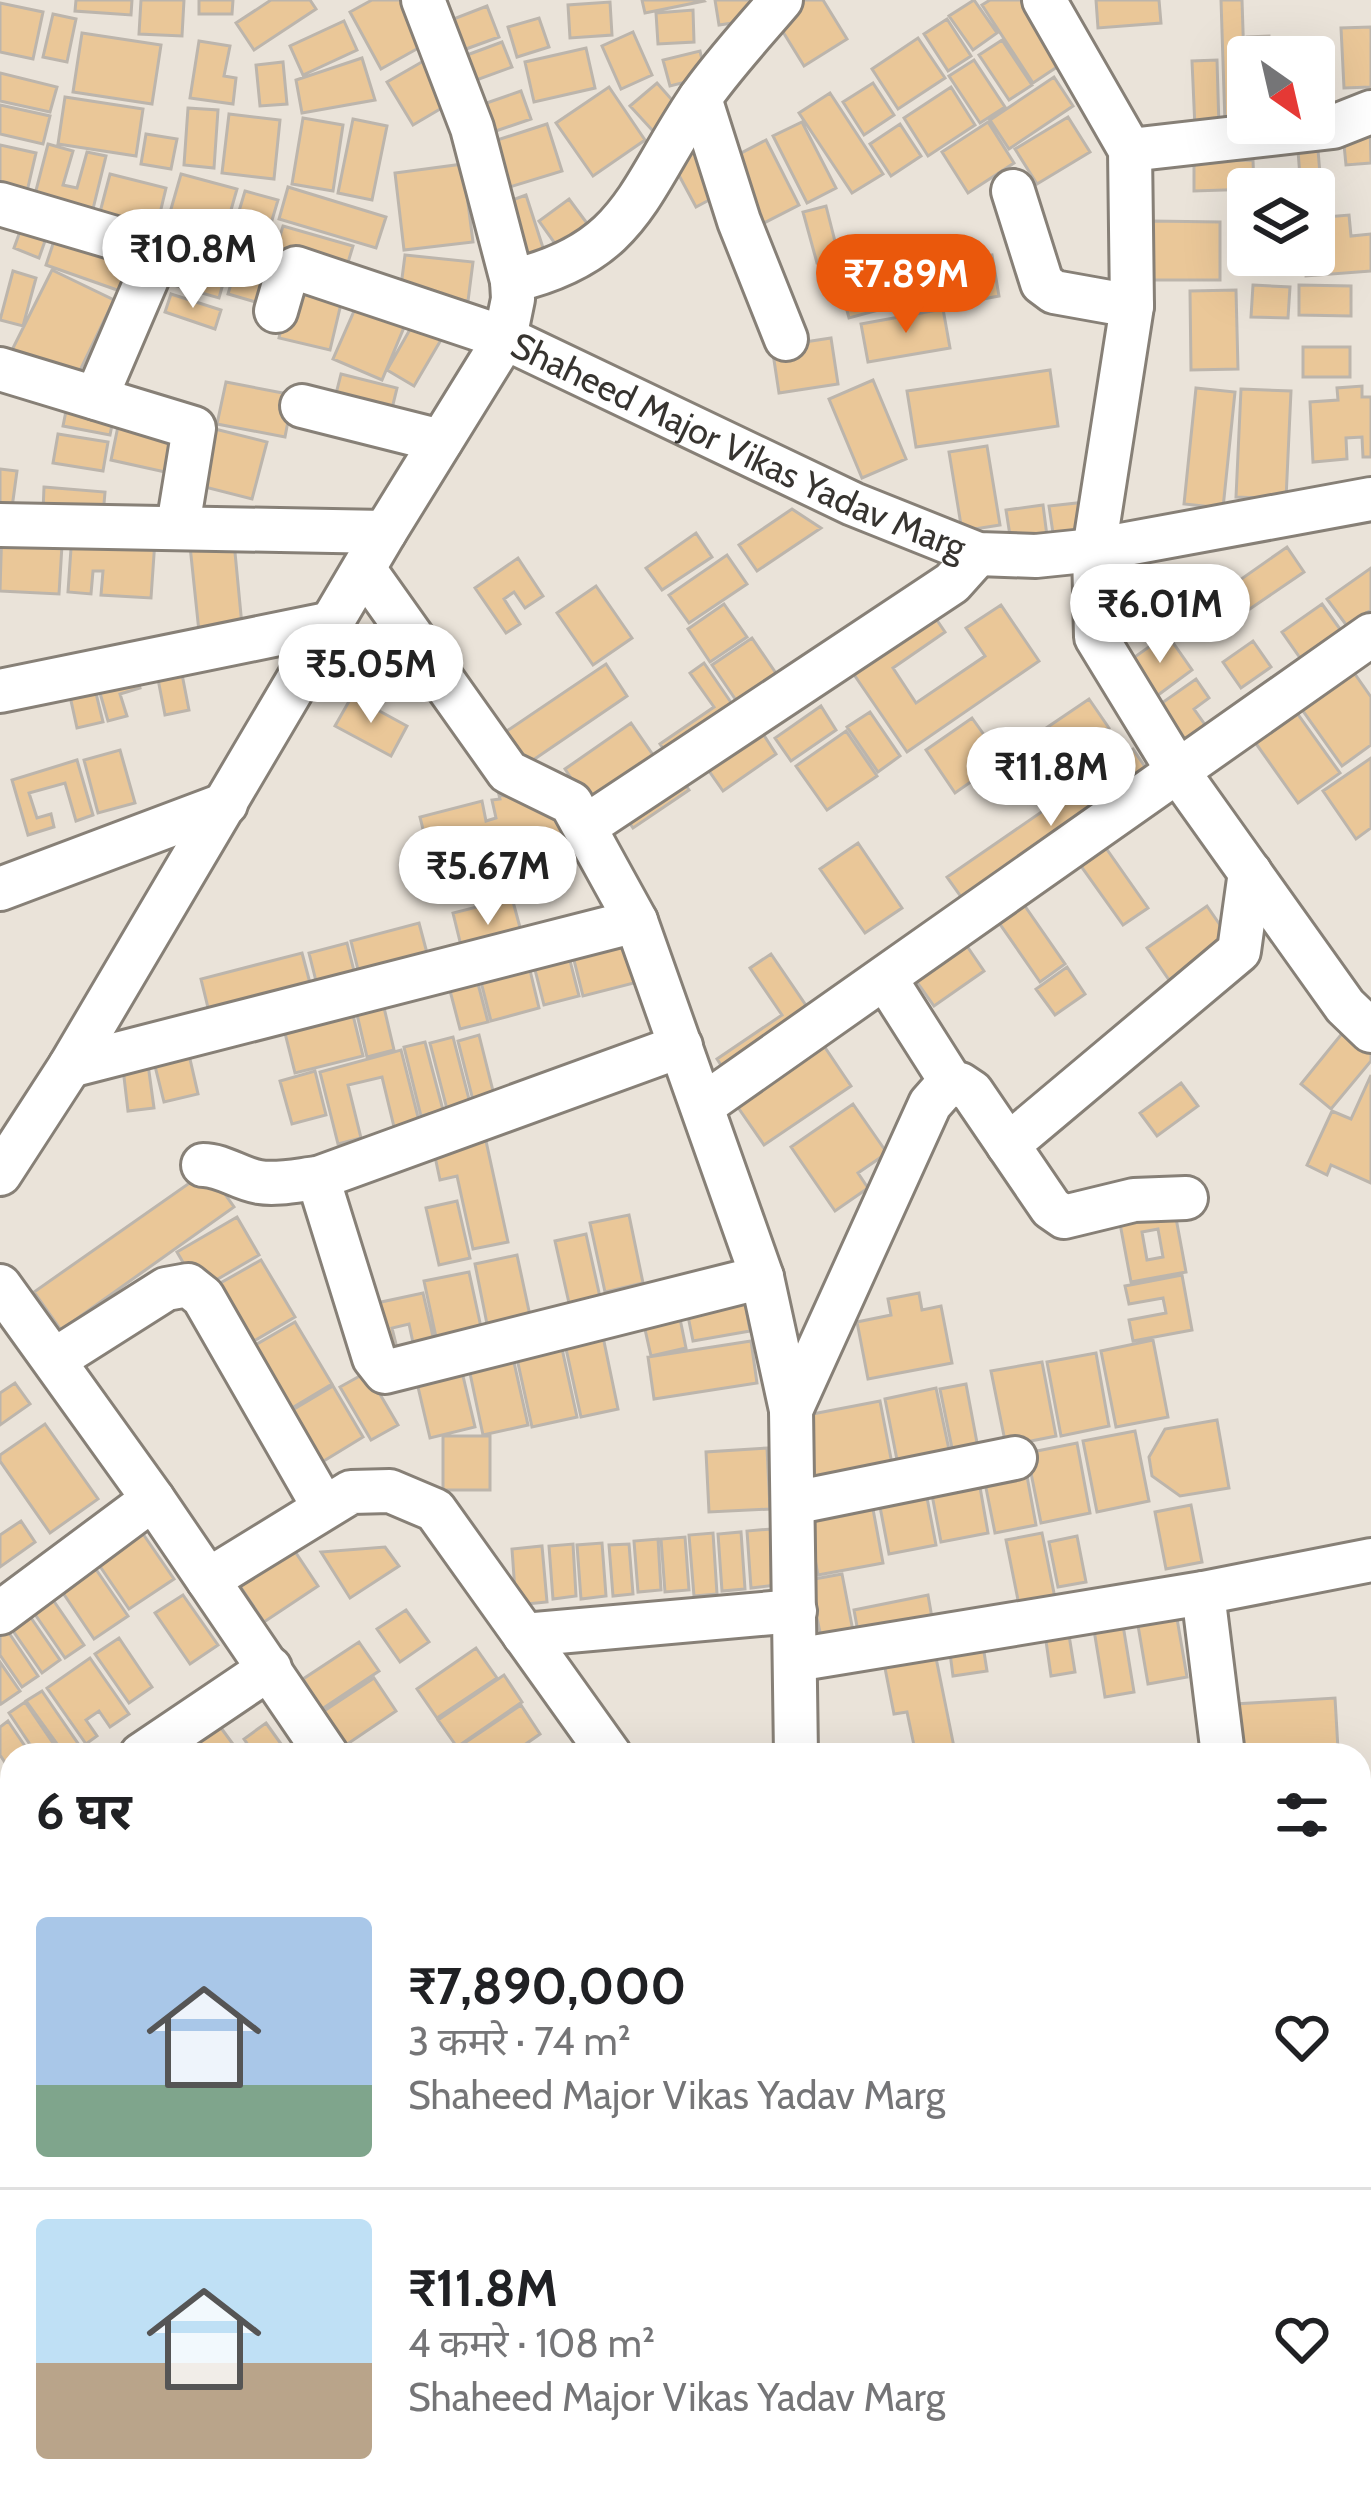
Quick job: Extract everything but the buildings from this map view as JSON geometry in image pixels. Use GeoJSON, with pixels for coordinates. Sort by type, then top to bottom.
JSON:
{"type":"FeatureCollection","features":[{"type":"Feature","properties":{"kind":"street"},"geometry":{"type":"LineString","coordinates":[[276,311],[287,272],[296,268],[505,338],[512,281],[472,128],[423,0]]}},
{"type":"Feature","properties":{"kind":"street"},"geometry":{"type":"LineString","coordinates":[[512,281],[554,272],[610,236],[634,206],[700,98],[781,0]]}},
{"type":"Feature","properties":{"kind":"street"},"geometry":{"type":"LineString","coordinates":[[1045,0],[1130,150],[1132,306],[1094,550],[1096,637],[1179,773],[1345,1006],[1371,1031]]}},
{"type":"Feature","properties":{"kind":"street"},"geometry":{"type":"LineString","coordinates":[[700,98],[739,220],[786,339]]}},
{"type":"Feature","properties":{"kind":"street"},"geometry":{"type":"LineString","coordinates":[[1130,150],[1333,127],[1371,112]]}},
{"type":"Feature","properties":{"kind":"street"},"geometry":{"type":"LineString","coordinates":[[1013,191],[1042,283],[1054,292],[1132,306]]}},
{"type":"Feature","properties":{"kind":"street"},"geometry":{"type":"LineString","coordinates":[[0,204],[159,250],[96,398]]}},
{"type":"Feature","properties":{"kind":"street","name":"Shaheed Major Vikas Yadav Marg"},"geometry":{"type":"LineString","coordinates":[[0,1174],[70,1066],[505,338],[853,503],[978,554],[1036,556],[1094,550],[1371,499]]}},
{"type":"Feature","properties":{"kind":"street"},"geometry":{"type":"LineString","coordinates":[[0,369],[194,428],[178,526]]}},
{"type":"Feature","properties":{"kind":"street"},"geometry":{"type":"LineString","coordinates":[[302,406],[441,441]]}},
{"type":"Feature","properties":{"kind":"street"},"geometry":{"type":"LineString","coordinates":[[0,525],[178,526],[375,551],[508,772],[571,803],[635,921],[762,1277],[791,1410],[796,1743]]}},
{"type":"Feature","properties":{"kind":"street"},"geometry":{"type":"LineString","coordinates":[[586,826],[952,583],[978,554]]}},
{"type":"Feature","properties":{"kind":"street"},"geometry":{"type":"LineString","coordinates":[[0,691],[332,623]]}},
{"type":"Feature","properties":{"kind":"street"},"geometry":{"type":"LineString","coordinates":[[701,1106],[1371,635]]}},
{"type":"Feature","properties":{"kind":"street"},"geometry":{"type":"LineString","coordinates":[[0,889],[226,804]]}},
{"type":"Feature","properties":{"kind":"street"},"geometry":{"type":"LineString","coordinates":[[1008,1145],[1239,951],[1250,872]]}},
{"type":"Feature","properties":{"kind":"street"},"geometry":{"type":"LineString","coordinates":[[70,1066],[635,921]]}},
{"type":"Feature","properties":{"kind":"street"},"geometry":{"type":"LineString","coordinates":[[885,978],[953,1085]]}},
{"type":"Feature","properties":{"kind":"street"},"geometry":{"type":"LineString","coordinates":[[203,1165],[216,1165],[265,1184],[318,1178],[681,1046]]}},
{"type":"Feature","properties":{"kind":"street"},"geometry":{"type":"LineString","coordinates":[[791,1410],[930,1104],[945,1087],[959,1084],[972,1092],[1051,1208],[1064,1217],[1134,1200],[1186,1198]]}},
{"type":"Feature","properties":{"kind":"street"},"geometry":{"type":"LineString","coordinates":[[318,1178],[374,1358],[385,1372],[762,1277]]}},
{"type":"Feature","properties":{"kind":"street"},"geometry":{"type":"LineString","coordinates":[[0,1286],[319,1743]]}},
{"type":"Feature","properties":{"kind":"street"},"geometry":{"type":"LineString","coordinates":[[53,1360],[166,1289],[188,1286],[202,1297],[323,1506]]}},
{"type":"Feature","properties":{"kind":"street"},"geometry":{"type":"LineString","coordinates":[[793,1504],[1015,1458]]}},
{"type":"Feature","properties":{"kind":"street"},"geometry":{"type":"LineString","coordinates":[[208,1580],[351,1492],[390,1491],[435,1510],[601,1743]]}},
{"type":"Feature","properties":{"kind":"street"},"geometry":{"type":"LineString","coordinates":[[0,1613],[153,1499]]}},
{"type":"Feature","properties":{"kind":"street"},"geometry":{"type":"LineString","coordinates":[[795,1660],[1203,1593],[1371,1560]]}},
{"type":"Feature","properties":{"kind":"street"},"geometry":{"type":"LineString","coordinates":[[1203,1593],[1222,1743]]}},
{"type":"Feature","properties":{"kind":"street"},"geometry":{"type":"LineString","coordinates":[[524,1635],[795,1611]]}},
{"type":"Feature","properties":{"kind":"street"},"geometry":{"type":"LineString","coordinates":[[159,1743],[270,1668]]}}]}
